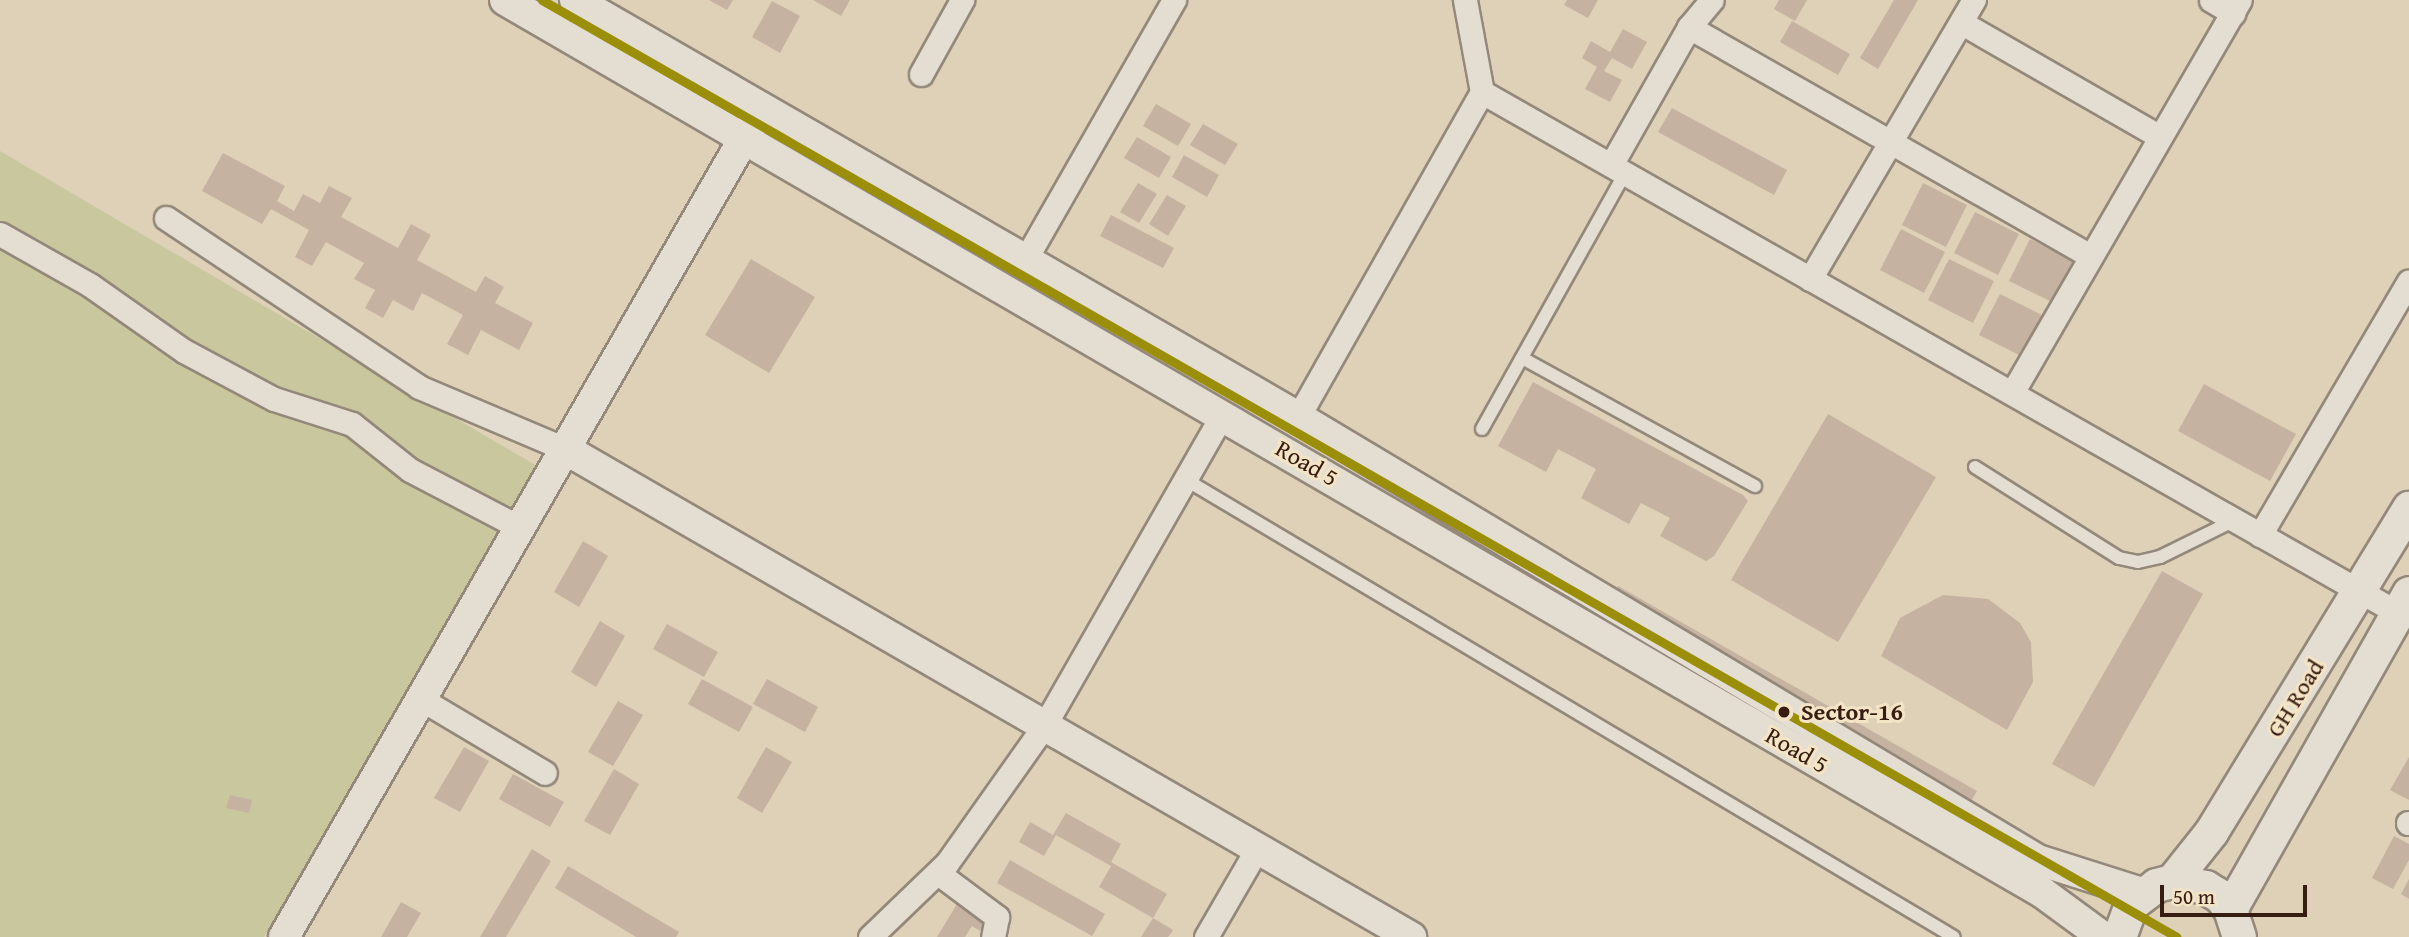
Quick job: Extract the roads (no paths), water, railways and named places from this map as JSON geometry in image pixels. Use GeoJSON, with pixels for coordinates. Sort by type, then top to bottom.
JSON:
{"type":"FeatureCollection","features":[{"type":"Feature","properties":{"kind":"main road","name":"GH Road"},"geometry":{"type":"LineString","coordinates":[[2119,937],[2123,917],[2211,832],[2361,592],[2409,508]]}},
{"type":"Feature","properties":{"kind":"main road","name":"GH Road"},"geometry":{"type":"LineString","coordinates":[[2235,923],[2403,603]]}},
{"type":"Feature","properties":{"kind":"main road"},"geometry":{"type":"LineString","coordinates":[[2157,887],[2205,887],[2235,923]]}},
{"type":"Feature","properties":{"kind":"street","name":"Road 5"},"geometry":{"type":"LineString","coordinates":[[505,0],[1223,414],[2043,893],[2103,937]]}},
{"type":"Feature","properties":{"kind":"street","name":"Road 5"},"geometry":{"type":"LineString","coordinates":[[575,0],[1298,417],[2038,860],[2157,887]]}},
{"type":"Feature","properties":{"kind":"street"},"geometry":{"type":"LineString","coordinates":[[921,74],[962,0]]}},
{"type":"Feature","properties":{"kind":"street"},"geometry":{"type":"LineString","coordinates":[[1025,260],[1174,0]]}},
{"type":"Feature","properties":{"kind":"street"},"geometry":{"type":"LineString","coordinates":[[1618,169],[1689,27],[1712,0]]}},
{"type":"Feature","properties":{"kind":"street"},"geometry":{"type":"LineString","coordinates":[[1810,278],[1975,0]]}},
{"type":"Feature","properties":{"kind":"street"},"geometry":{"type":"LineString","coordinates":[[2012,393],[2237,7],[2211,0]]}},
{"type":"Feature","properties":{"kind":"street"},"geometry":{"type":"LineString","coordinates":[[1298,417],[1482,92],[1470,7]]}},
{"type":"Feature","properties":{"kind":"street"},"geometry":{"type":"LineString","coordinates":[[1962,23],[2160,137]]}},
{"type":"Feature","properties":{"kind":"street"},"geometry":{"type":"LineString","coordinates":[[1689,27],[1891,138],[2090,256]]}},
{"type":"Feature","properties":{"kind":"street"},"geometry":{"type":"LineString","coordinates":[[1482,92],[2361,592],[2403,603]]}},
{"type":"Feature","properties":{"kind":"street"},"geometry":{"type":"LineString","coordinates":[[284,937],[762,109]]}},
{"type":"Feature","properties":{"kind":"street"},"geometry":{"type":"LineString","coordinates":[[166,218],[419,387],[565,449],[1410,937]]}},
{"type":"Feature","properties":{"kind":"street"},"geometry":{"type":"LineString","coordinates":[[0,234],[90,285],[184,351],[274,399],[352,424],[410,470],[519,527]]}},
{"type":"Feature","properties":{"kind":"street"},"geometry":{"type":"LineString","coordinates":[[2260,535],[2409,281]]}},
{"type":"Feature","properties":{"kind":"street"},"geometry":{"type":"LineString","coordinates":[[870,937],[938,873],[1044,726],[1188,481],[1223,414]]}},
{"type":"Feature","properties":{"kind":"street"},"geometry":{"type":"LineString","coordinates":[[421,699],[545,773]]}},
{"type":"Feature","properties":{"kind":"street"},"geometry":{"type":"LineString","coordinates":[[1206,937],[1257,849]]}},
{"type":"Feature","properties":{"kind":"street"},"geometry":{"type":"LineString","coordinates":[[938,873],[998,917],[993,937]]}},
{"type":"Feature","properties":{"kind":"lane"},"geometry":{"type":"LineString","coordinates":[[1482,429],[1522,358],[1618,169]]}},
{"type":"Feature","properties":{"kind":"lane"},"geometry":{"type":"LineString","coordinates":[[1522,358],[1755,486]]}},
{"type":"Feature","properties":{"kind":"lane"},"geometry":{"type":"LineString","coordinates":[[1975,467],[2119,558],[2138,562],[2160,558],[2235,520]]}},
{"type":"Feature","properties":{"kind":"lane"},"geometry":{"type":"LineString","coordinates":[[1188,481],[1954,937]]}},
{"type":"Feature","properties":{"kind":"place","name":"Sector-16"},"geometry":{"type":"Point","coordinates":[1784,712]}}]}
